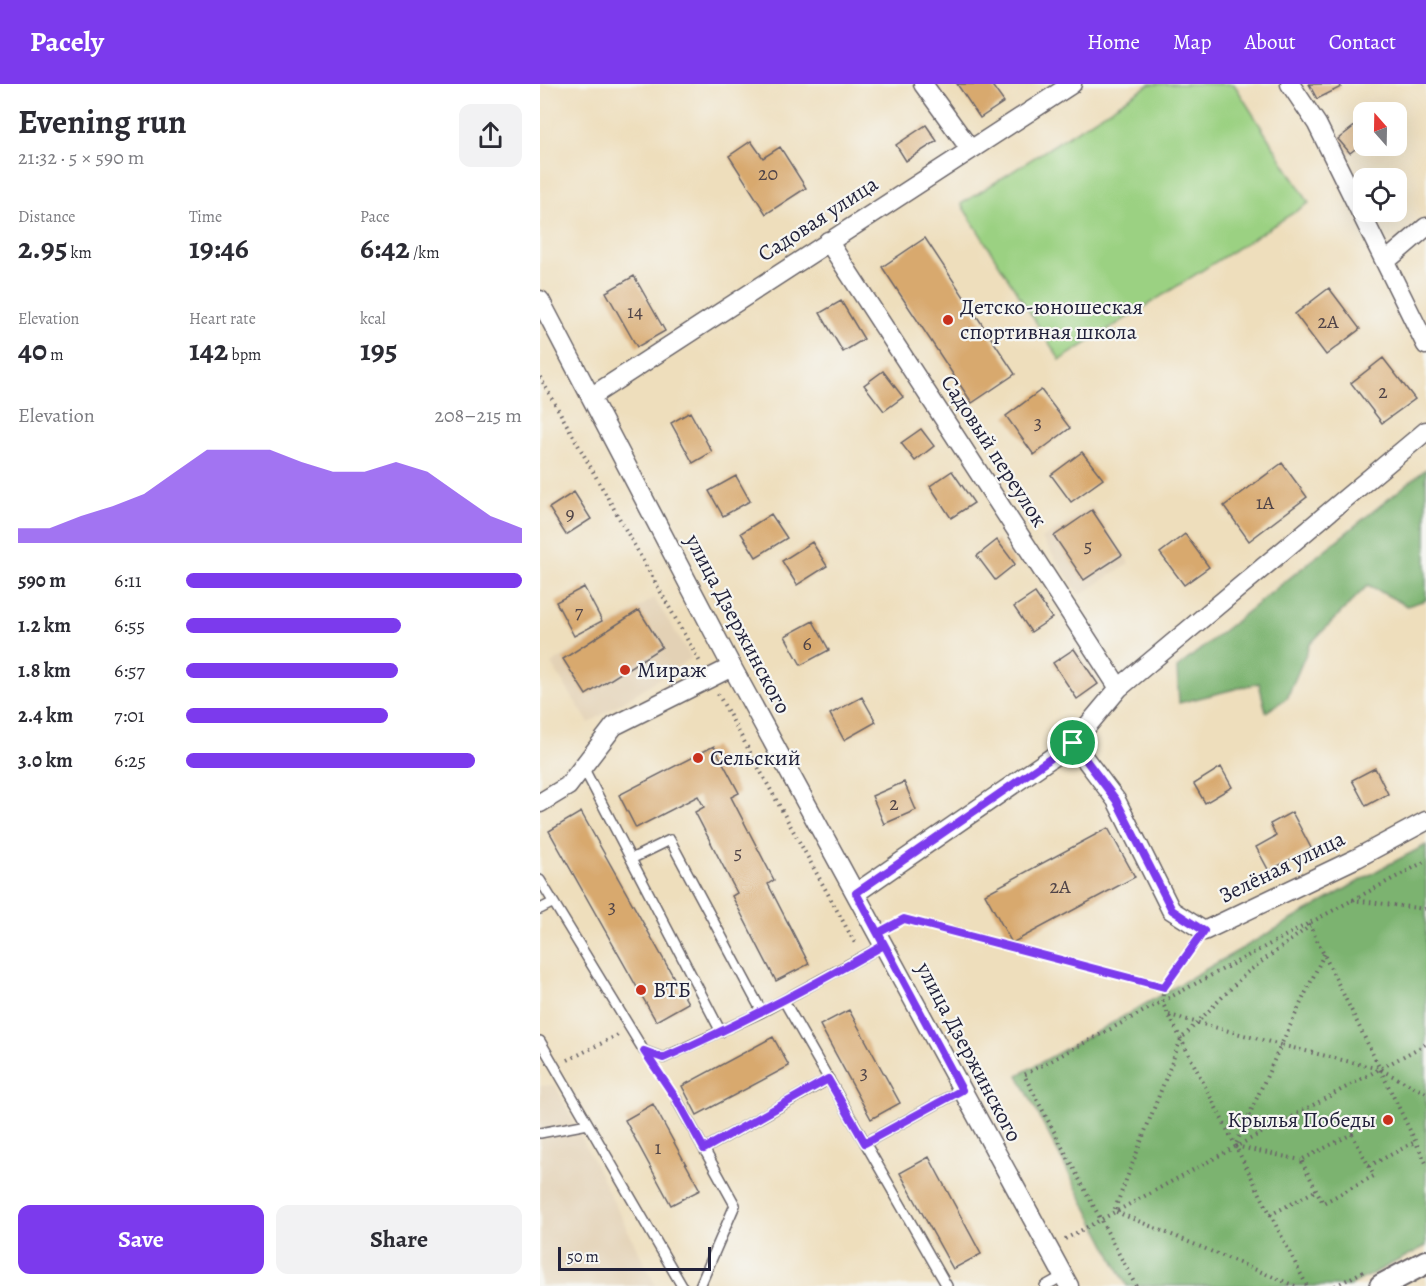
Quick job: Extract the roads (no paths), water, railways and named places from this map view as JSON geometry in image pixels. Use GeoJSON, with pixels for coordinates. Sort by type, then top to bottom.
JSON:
{"type":"FeatureCollection","features":[{"type":"Feature","properties":{"kind":"street"},"geometry":{"type":"LineString","coordinates":[[923,84],[970,149]]}},
{"type":"Feature","properties":{"kind":"street","name":"Садовая улица"},"geometry":{"type":"LineString","coordinates":[[592,396],[1072,84]]}},
{"type":"Feature","properties":{"kind":"street"},"geometry":{"type":"LineString","coordinates":[[1290,84],[1317,124],[1426,345]]}},
{"type":"Feature","properties":{"kind":"street"},"geometry":{"type":"LineString","coordinates":[[1385,262],[1426,227]]}},
{"type":"Feature","properties":{"kind":"street","name":"Садовый переулок"},"geometry":{"type":"LineString","coordinates":[[828,241],[1119,688]]}},
{"type":"Feature","properties":{"kind":"street","name":"улица Дзержинского"},"geometry":{"type":"LineString","coordinates":[[540,300],[732,667],[1066,1281]]}},
{"type":"Feature","properties":{"kind":"street"},"geometry":{"type":"LineString","coordinates":[[856,893],[1073,743],[1119,688],[1426,431]]}},
{"type":"Feature","properties":{"kind":"street"},"geometry":{"type":"LineString","coordinates":[[540,803],[568,786],[614,726],[732,667]]}},
{"type":"Feature","properties":{"kind":"street","name":"Зелёная улица"},"geometry":{"type":"LineString","coordinates":[[1073,743],[1116,800],[1172,910],[1204,931],[1357,858],[1426,821]]}},
{"type":"Feature","properties":{"kind":"street"},"geometry":{"type":"LineString","coordinates":[[1381,1286],[1426,1262]]}},
{"type":"Feature","properties":{"kind":"lane"},"geometry":{"type":"LineString","coordinates":[[583,767],[721,1032]]}},
{"type":"Feature","properties":{"kind":"lane"},"geometry":{"type":"LineString","coordinates":[[631,859],[670,840],[762,1012]]}},
{"type":"Feature","properties":{"kind":"lane"},"geometry":{"type":"LineString","coordinates":[[540,880],[644,1051],[663,1058],[784,1001],[881,939]]}},
{"type":"Feature","properties":{"kind":"lane"},"geometry":{"type":"LineString","coordinates":[[540,909],[552,903]]}},
{"type":"Feature","properties":{"kind":"lane"},"geometry":{"type":"LineString","coordinates":[[784,1001],[946,1286]]}},
{"type":"Feature","properties":{"kind":"lane"},"geometry":{"type":"LineString","coordinates":[[540,1041],[682,1286]]}},
{"type":"Feature","properties":{"kind":"lane"},"geometry":{"type":"LineString","coordinates":[[704,1149],[828,1079]]}},
{"type":"Feature","properties":{"kind":"lane"},"geometry":{"type":"LineString","coordinates":[[865,1143],[962,1090]]}},
{"type":"Feature","properties":{"kind":"lane"},"geometry":{"type":"LineString","coordinates":[[677,1100],[735,1204],[700,1286]]}},
{"type":"Feature","properties":{"kind":"lane"},"geometry":{"type":"LineString","coordinates":[[540,1133],[588,1124]]}},
{"type":"Feature","properties":{"kind":"lane"},"geometry":{"type":"LineString","coordinates":[[1045,1286],[1066,1281]]}},
{"type":"Feature","properties":{"kind":"place","name":"Детско-юношеская спортивная школа"},"geometry":{"type":"Point","coordinates":[948,320]}},
{"type":"Feature","properties":{"kind":"place","name":"Мираж"},"geometry":{"type":"Point","coordinates":[625,670]}},
{"type":"Feature","properties":{"kind":"place","name":"Сельский"},"geometry":{"type":"Point","coordinates":[698,758]}},
{"type":"Feature","properties":{"kind":"place","name":"ВТБ"},"geometry":{"type":"Point","coordinates":[641,990]}},
{"type":"Feature","properties":{"kind":"place","name":"Крылья Победы"},"geometry":{"type":"Point","coordinates":[1388,1120]}}]}
